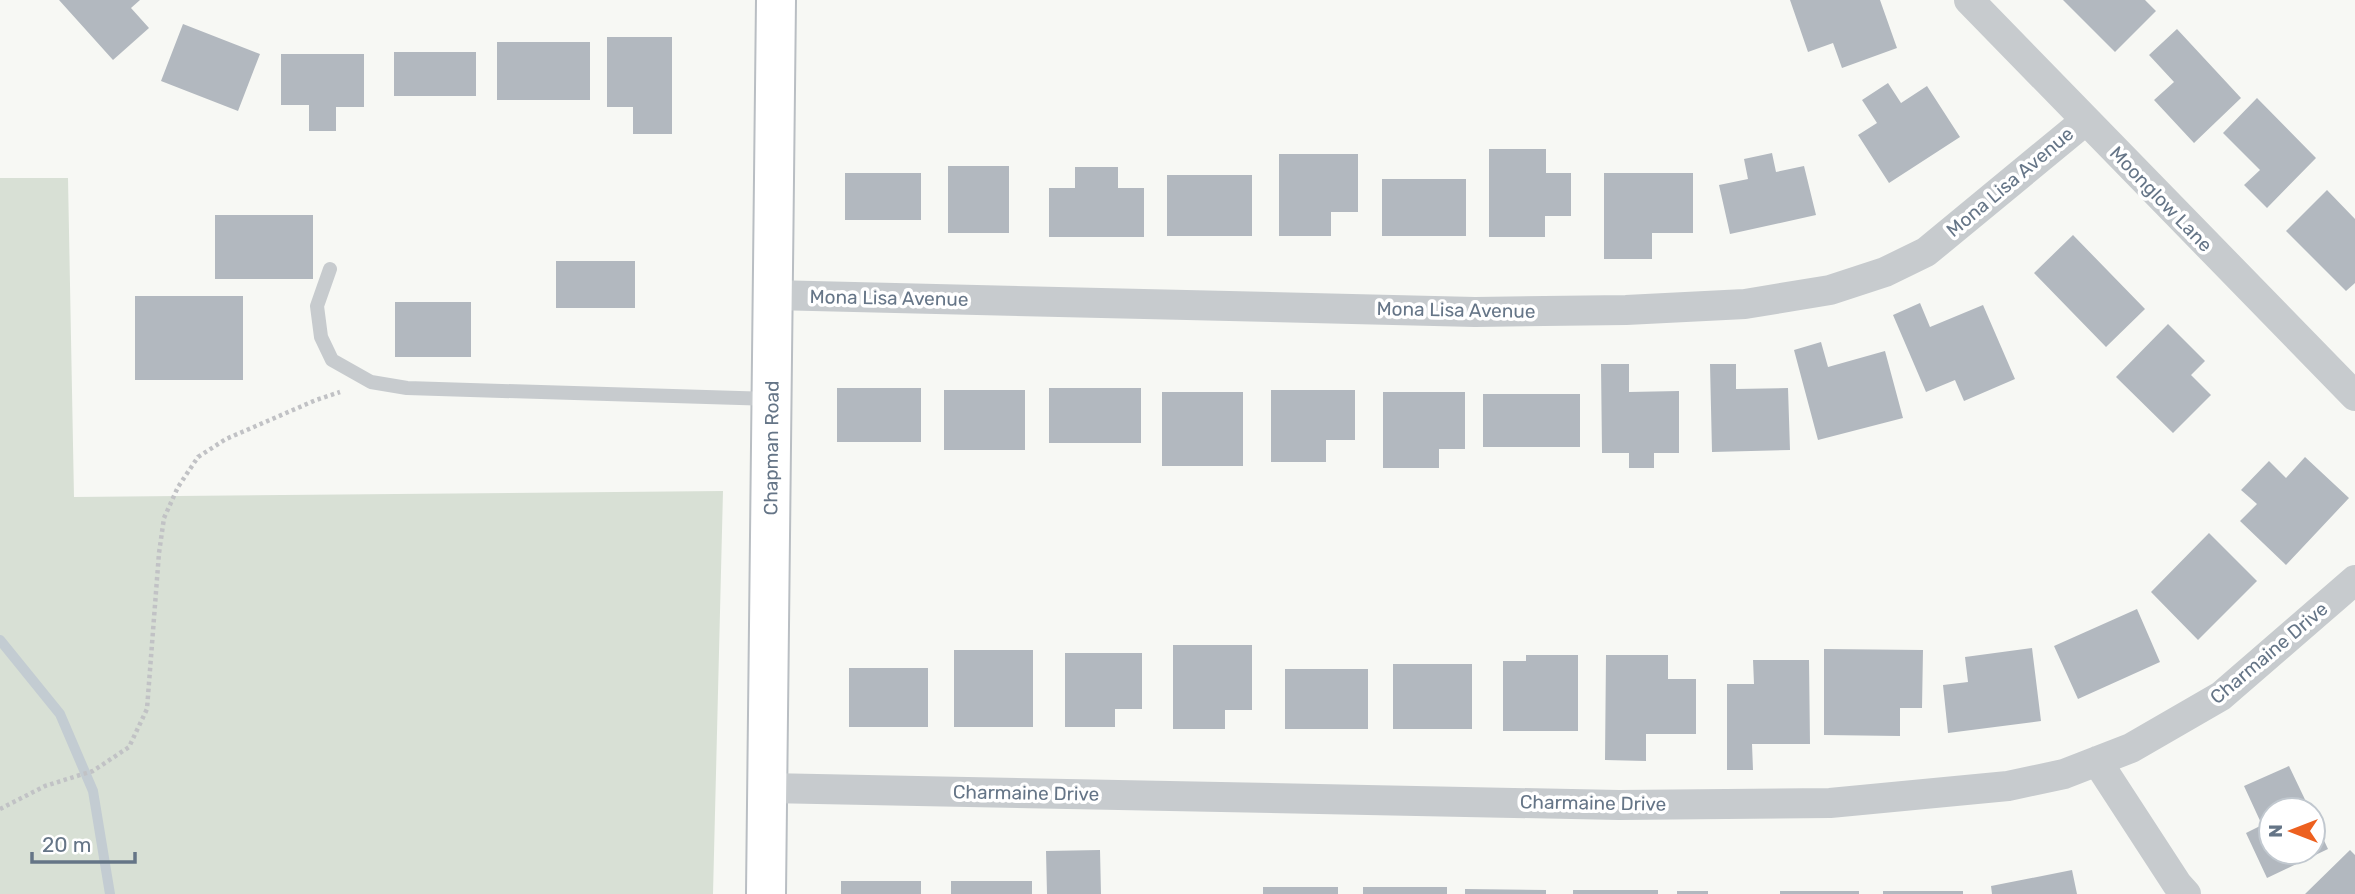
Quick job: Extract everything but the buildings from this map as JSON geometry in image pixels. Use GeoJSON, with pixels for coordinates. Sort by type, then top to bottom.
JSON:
{"type":"FeatureCollection","features":[{"type":"Feature","properties":{"kind":"street","name":"Chapman Road"},"geometry":{"type":"LineString","coordinates":[[766,894],[776,0]]}},
{"type":"Feature","properties":{"kind":"street","name":"Moonglow Lane"},"geometry":{"type":"LineString","coordinates":[[1969,0],[2355,397]]}},
{"type":"Feature","properties":{"kind":"street","name":"Mona Lisa Avenue"},"geometry":{"type":"LineString","coordinates":[[772,295],[1475,312],[1626,310],[1745,304],[1830,290],[1885,272],[1926,252],[2085,121]]}},
{"type":"Feature","properties":{"kind":"street","name":"Charmaine Drive"},"geometry":{"type":"LineString","coordinates":[[767,788],[1605,804],[1830,803],[2008,786],[2064,774],[2131,748],[2221,696],[2355,580]]}},
{"type":"Feature","properties":{"kind":"street"},"geometry":{"type":"LineString","coordinates":[[2097,761],[2186,894]]}},
{"type":"Feature","properties":{"kind":"lane"},"geometry":{"type":"LineString","coordinates":[[330,269],[317,306],[321,337],[331,360],[371,382],[407,388],[771,399]]}},
{"type":"Feature","properties":{"kind":"path"},"geometry":{"type":"LineString","coordinates":[[0,809],[45,786],[93,771],[129,747],[147,709],[164,519],[178,487],[198,457],[226,439],[265,421],[371,382]]}},
{"type":"Feature","properties":{"kind":"shaded area"},"geometry":{"type":"Polygon","coordinates":[[[0,178],[68,178],[74,497],[723,491],[713,894],[0,894],[0,178]]]}},
{"type":"Feature","properties":{"kind":"waterway"},"geometry":{"type":"LineString","coordinates":[[0,640],[60,714],[93,791],[110,894]]}}]}
